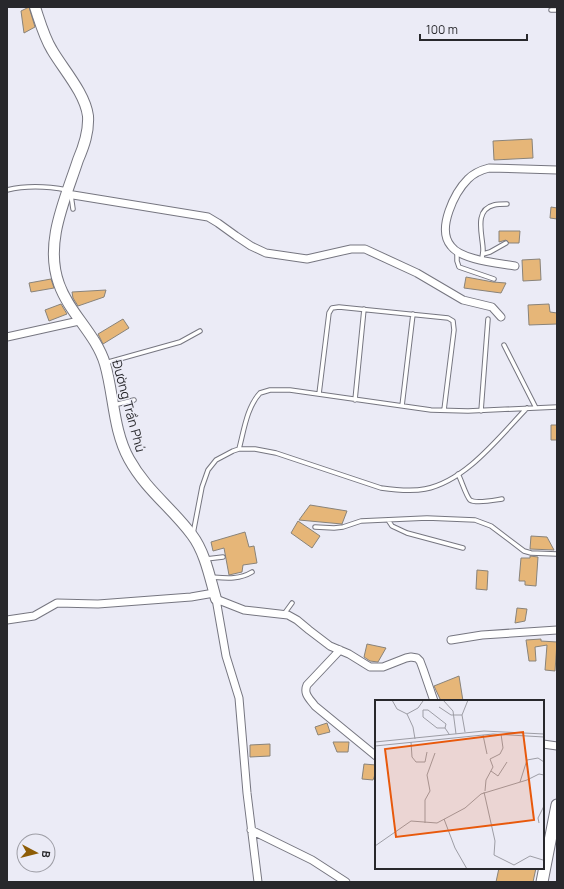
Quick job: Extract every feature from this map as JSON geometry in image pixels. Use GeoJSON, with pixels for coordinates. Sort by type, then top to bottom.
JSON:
{"type":"FeatureCollection","features":[{"type":"Feature","properties":{"kind":"main road"},"geometry":{"type":"LineString","coordinates":[[542,882],[557,805]]}},
{"type":"Feature","properties":{"kind":"street","name":"Đường Trần Phú"},"geometry":{"type":"LineString","coordinates":[[35,7],[45,36],[51,48],[72,81],[87,109],[87,136],[69,193],[57,224],[53,254],[59,285],[65,298],[105,363],[123,443],[130,460],[150,490],[192,535],[200,548],[215,596]]}},
{"type":"Feature","properties":{"kind":"street"},"geometry":{"type":"LineString","coordinates":[[514,266],[482,256],[457,252],[450,246],[445,226],[453,200],[459,189],[468,178],[476,172],[489,168],[557,170]]}},
{"type":"Feature","properties":{"kind":"street"},"geometry":{"type":"LineString","coordinates":[[69,193],[208,217],[251,246],[266,253],[303,259],[351,249],[365,249],[416,272],[463,300],[492,307],[502,317]]}},
{"type":"Feature","properties":{"kind":"street"},"geometry":{"type":"LineString","coordinates":[[12,336],[79,321]]}},
{"type":"Feature","properties":{"kind":"street"},"geometry":{"type":"LineString","coordinates":[[215,596],[226,656],[240,698],[251,830],[258,882]]}},
{"type":"Feature","properties":{"kind":"street"},"geometry":{"type":"LineString","coordinates":[[7,620],[34,616],[57,603],[82,604],[215,596],[244,610],[284,614],[297,620],[330,646],[349,654],[364,664],[374,668],[387,666],[410,657],[417,658],[424,669],[434,700]]}},
{"type":"Feature","properties":{"kind":"street"},"geometry":{"type":"LineString","coordinates":[[451,640],[482,635],[557,630]]}},
{"type":"Feature","properties":{"kind":"street"},"geometry":{"type":"LineString","coordinates":[[340,650],[307,685],[307,696],[315,706],[375,755]]}},
{"type":"Feature","properties":{"kind":"street"},"geometry":{"type":"LineString","coordinates":[[544,744],[557,746]]}},
{"type":"Feature","properties":{"kind":"street"},"geometry":{"type":"LineString","coordinates":[[251,830],[312,860],[346,882]]}},
{"type":"Feature","properties":{"kind":"lane"},"geometry":{"type":"LineString","coordinates":[[551,10],[557,10]]}},
{"type":"Feature","properties":{"kind":"lane"},"geometry":{"type":"LineString","coordinates":[[7,190],[38,186],[69,193],[73,209]]}},
{"type":"Feature","properties":{"kind":"lane"},"geometry":{"type":"LineString","coordinates":[[506,243],[482,256],[480,230],[483,213],[494,205],[507,204]]}},
{"type":"Feature","properties":{"kind":"lane"},"geometry":{"type":"LineString","coordinates":[[457,252],[459,267],[492,277],[494,279]]}},
{"type":"Feature","properties":{"kind":"lane"},"geometry":{"type":"LineString","coordinates":[[319,394],[329,313],[332,308],[339,307],[364,309],[448,318],[453,321],[454,330],[444,410]]}},
{"type":"Feature","properties":{"kind":"lane"},"geometry":{"type":"LineString","coordinates":[[355,400],[364,309]]}},
{"type":"Feature","properties":{"kind":"lane"},"geometry":{"type":"LineString","coordinates":[[402,406],[413,314]]}},
{"type":"Feature","properties":{"kind":"lane"},"geometry":{"type":"LineString","coordinates":[[481,411],[488,319]]}},
{"type":"Feature","properties":{"kind":"lane"},"geometry":{"type":"LineString","coordinates":[[105,363],[180,342],[200,331]]}},
{"type":"Feature","properties":{"kind":"lane"},"geometry":{"type":"LineString","coordinates":[[504,345],[536,408]]}},
{"type":"Feature","properties":{"kind":"lane"},"geometry":{"type":"LineString","coordinates":[[239,449],[244,427],[251,407],[260,393],[270,390],[319,394],[355,400],[444,410],[481,411],[557,408]]}},
{"type":"Feature","properties":{"kind":"lane"},"geometry":{"type":"LineString","coordinates":[[114,405],[134,400]]}},
{"type":"Feature","properties":{"kind":"lane"},"geometry":{"type":"LineString","coordinates":[[192,535],[202,487],[208,470],[212,464],[222,456],[239,449],[255,449],[271,452],[382,488],[394,490],[416,490],[433,487],[458,474],[472,464],[527,408]]}},
{"type":"Feature","properties":{"kind":"lane"},"geometry":{"type":"LineString","coordinates":[[458,474],[468,497],[471,500],[477,502],[502,499]]}},
{"type":"Feature","properties":{"kind":"lane"},"geometry":{"type":"LineString","coordinates":[[315,527],[343,527],[361,521],[427,518],[475,520],[491,526],[524,551],[531,553],[557,554]]}},
{"type":"Feature","properties":{"kind":"lane"},"geometry":{"type":"LineString","coordinates":[[388,520],[392,526],[407,532],[462,548]]}},
{"type":"Feature","properties":{"kind":"lane"},"geometry":{"type":"LineString","coordinates":[[204,560],[223,557]]}},
{"type":"Feature","properties":{"kind":"lane"},"geometry":{"type":"LineString","coordinates":[[209,577],[234,578],[241,577],[252,572]]}},
{"type":"Feature","properties":{"kind":"lane"},"geometry":{"type":"LineString","coordinates":[[284,614],[292,603]]}},
{"type":"Feature","properties":{"kind":"building"},"geometry":{"type":"Polygon","coordinates":[[[29,7],[35,27],[24,33],[21,11],[29,7]]]}},
{"type":"Feature","properties":{"kind":"building"},"geometry":{"type":"Polygon","coordinates":[[[532,139],[533,158],[494,160],[493,141],[532,139]]]}},
{"type":"Feature","properties":{"kind":"building"},"geometry":{"type":"Polygon","coordinates":[[[551,207],[557,208],[557,219],[550,218],[551,207]]]}},
{"type":"Feature","properties":{"kind":"building"},"geometry":{"type":"Polygon","coordinates":[[[499,231],[520,231],[519,243],[509,243],[506,240],[499,242],[499,231]]]}},
{"type":"Feature","properties":{"kind":"building"},"geometry":{"type":"Polygon","coordinates":[[[540,259],[541,280],[523,281],[522,260],[540,259]]]}},
{"type":"Feature","properties":{"kind":"building"},"geometry":{"type":"Polygon","coordinates":[[[466,277],[506,283],[501,293],[464,288],[466,277]]]}},
{"type":"Feature","properties":{"kind":"building"},"geometry":{"type":"Polygon","coordinates":[[[51,279],[54,288],[31,292],[29,283],[51,279]]]}},
{"type":"Feature","properties":{"kind":"building"},"geometry":{"type":"Polygon","coordinates":[[[106,290],[104,297],[78,306],[73,298],[72,292],[106,290]]]}},
{"type":"Feature","properties":{"kind":"building"},"geometry":{"type":"Polygon","coordinates":[[[61,304],[67,314],[49,321],[45,310],[61,304]]]}},
{"type":"Feature","properties":{"kind":"building"},"geometry":{"type":"Polygon","coordinates":[[[549,304],[550,312],[557,313],[557,324],[529,325],[528,305],[549,304]]]}},
{"type":"Feature","properties":{"kind":"building"},"geometry":{"type":"Polygon","coordinates":[[[123,319],[129,328],[103,344],[98,334],[123,319]]]}},
{"type":"Feature","properties":{"kind":"building"},"geometry":{"type":"Polygon","coordinates":[[[551,425],[557,425],[557,440],[551,440],[551,425]]]}},
{"type":"Feature","properties":{"kind":"building"},"geometry":{"type":"Polygon","coordinates":[[[310,505],[347,511],[342,524],[299,520],[310,505]]]}},
{"type":"Feature","properties":{"kind":"building"},"geometry":{"type":"Polygon","coordinates":[[[298,521],[320,536],[312,548],[291,533],[298,521]]]}},
{"type":"Feature","properties":{"kind":"building"},"geometry":{"type":"Polygon","coordinates":[[[245,532],[249,547],[254,546],[257,563],[243,565],[242,572],[229,575],[224,548],[213,551],[211,542],[245,532]]]}},
{"type":"Feature","properties":{"kind":"building"},"geometry":{"type":"Polygon","coordinates":[[[531,536],[547,537],[554,550],[530,549],[531,536]]]}},
{"type":"Feature","properties":{"kind":"building"},"geometry":{"type":"Polygon","coordinates":[[[530,556],[538,557],[536,586],[525,585],[525,581],[519,581],[521,558],[530,558],[530,556]]]}},
{"type":"Feature","properties":{"kind":"building"},"geometry":{"type":"Polygon","coordinates":[[[477,570],[488,571],[487,590],[476,589],[477,570]]]}},
{"type":"Feature","properties":{"kind":"building"},"geometry":{"type":"Polygon","coordinates":[[[517,608],[527,609],[525,621],[515,623],[517,608]]]}},
{"type":"Feature","properties":{"kind":"building"},"geometry":{"type":"Polygon","coordinates":[[[541,639],[541,641],[557,642],[555,671],[545,670],[547,645],[535,647],[536,661],[529,661],[526,640],[541,639]]]}},
{"type":"Feature","properties":{"kind":"building"},"geometry":{"type":"Polygon","coordinates":[[[367,644],[386,648],[378,662],[370,661],[364,657],[367,644]]]}},
{"type":"Feature","properties":{"kind":"building"},"geometry":{"type":"Polygon","coordinates":[[[459,676],[463,700],[441,700],[434,686],[459,676]]]}},
{"type":"Feature","properties":{"kind":"building"},"geometry":{"type":"Polygon","coordinates":[[[327,723],[330,732],[318,735],[315,727],[327,723]]]}},
{"type":"Feature","properties":{"kind":"building"},"geometry":{"type":"Polygon","coordinates":[[[333,742],[349,742],[348,752],[337,752],[333,742]]]}},
{"type":"Feature","properties":{"kind":"building"},"geometry":{"type":"Polygon","coordinates":[[[270,744],[270,756],[250,757],[250,745],[270,744]]]}},
{"type":"Feature","properties":{"kind":"building"},"geometry":{"type":"Polygon","coordinates":[[[364,764],[375,765],[375,775],[373,780],[362,779],[364,764]]]}},
{"type":"Feature","properties":{"kind":"building"},"geometry":{"type":"Polygon","coordinates":[[[499,869],[536,869],[533,882],[496,882],[499,869]]]}}]}
